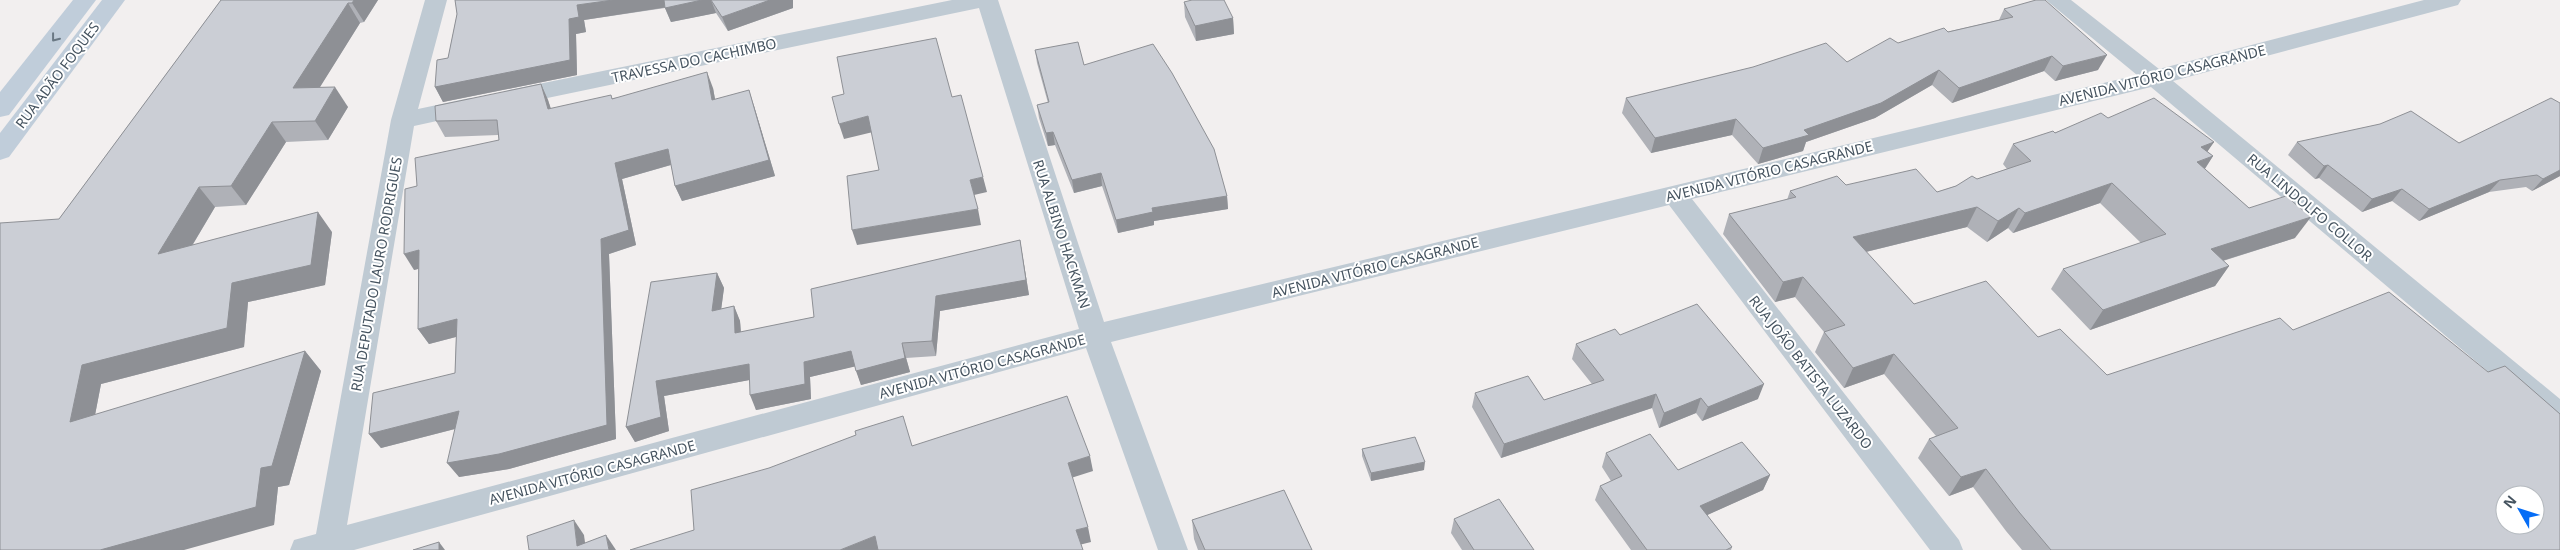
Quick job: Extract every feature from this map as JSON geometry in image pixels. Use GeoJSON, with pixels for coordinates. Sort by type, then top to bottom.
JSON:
{"type":"FeatureCollection","features":[{"type":"Feature","properties":{"kind":"main road","name":"RUA ADÃO FOQUES"},"geometry":{"type":"LineString","coordinates":[[0,109],[85,0]]}},
{"type":"Feature","properties":{"kind":"main road","name":"RUA ADÃO FOQUES"},"geometry":{"type":"LineString","coordinates":[[0,150],[114,0]]}},
{"type":"Feature","properties":{"kind":"street","name":"TRAVESSA DO CACHIMBO"},"geometry":{"type":"LineString","coordinates":[[403,120],[986,0]]}},
{"type":"Feature","properties":{"kind":"street","name":"RUA ALBINO HACKMAN"},"geometry":{"type":"LineString","coordinates":[[986,0],[1095,335],[1173,550]]}},
{"type":"Feature","properties":{"kind":"street","name":"RUA LINDOLFO COLLOR"},"geometry":{"type":"LineString","coordinates":[[2057,0],[2155,78],[2560,416]]}},
{"type":"Feature","properties":{"kind":"street","name":"AVENIDA VITÓRIO CASAGRANDE"},"geometry":{"type":"LineString","coordinates":[[317,547],[1095,335],[2155,78],[2450,0]]}},
{"type":"Feature","properties":{"kind":"street","name":"RUA DEPUTADO LAURO RODRIGUES"},"geometry":{"type":"LineString","coordinates":[[317,547],[403,120],[435,3]]}},
{"type":"Feature","properties":{"kind":"street","name":"RUA JOÃO BATISTA LUZARDO"},"geometry":{"type":"LineString","coordinates":[[1674,194],[1948,550]]}},
{"type":"Feature","properties":{"kind":"building"},"geometry":{"type":"Polygon","coordinates":[[[221,0],[354,0],[352,3],[348,3],[293,88],[335,87],[315,121],[272,122],[231,186],[199,187],[158,254],[318,212],[311,265],[232,283],[227,328],[82,365],[70,422],[305,351],[272,466],[261,468],[256,507],[100,550],[0,550],[0,223],[59,219],[221,0]]]}},
{"type":"Feature","properties":{"kind":"building"},"geometry":{"type":"Polygon","coordinates":[[[455,0],[613,0],[577,5],[579,17],[569,19],[570,60],[435,87],[437,60],[448,58],[457,14],[455,0]]]}},
{"type":"Feature","properties":{"kind":"building"},"geometry":{"type":"Polygon","coordinates":[[[664,0],[702,0],[665,8],[664,0]]]}},
{"type":"Feature","properties":{"kind":"building"},"geometry":{"type":"Polygon","coordinates":[[[711,0],[770,0],[722,17],[711,0]]]}},
{"type":"Feature","properties":{"kind":"building"},"geometry":{"type":"Polygon","coordinates":[[[1192,0],[1224,0],[1233,18],[1195,26],[1184,2],[1192,0]]]}},
{"type":"Feature","properties":{"kind":"building"},"geometry":{"type":"Polygon","coordinates":[[[2036,0],[2045,0],[2107,55],[2063,66],[2052,56],[1959,88],[1939,70],[1881,103],[1804,130],[1809,135],[1763,148],[1736,119],[1655,138],[1626,98],[1753,67],[1826,43],[1847,62],[1890,38],[1898,43],[1944,28],[1948,32],[2013,17],[2004,9],[2036,0]]]}},
{"type":"Feature","properties":{"kind":"building"},"geometry":{"type":"Polygon","coordinates":[[[936,38],[952,97],[961,95],[983,177],[970,180],[978,209],[852,230],[847,176],[879,170],[868,116],[839,124],[832,97],[844,94],[837,57],[936,38]]]}},
{"type":"Feature","properties":{"kind":"building"},"geometry":{"type":"Polygon","coordinates":[[[1078,42],[1084,65],[1153,44],[1172,73],[1214,149],[1227,196],[1152,208],[1153,212],[1116,220],[1101,173],[1072,180],[1053,132],[1046,133],[1037,105],[1049,102],[1035,50],[1078,42]]]}},
{"type":"Feature","properties":{"kind":"building"},"geometry":{"type":"Polygon","coordinates":[[[707,72],[712,100],[749,90],[769,160],[675,186],[668,149],[615,163],[629,230],[601,239],[607,425],[499,454],[447,463],[459,411],[369,434],[373,393],[455,373],[457,319],[418,329],[419,250],[404,254],[405,189],[417,186],[415,158],[499,140],[497,120],[436,121],[435,106],[541,84],[548,109],[611,95],[612,99],[707,72]]]}},
{"type":"Feature","properties":{"kind":"building"},"geometry":{"type":"Polygon","coordinates":[[[2154,98],[2214,142],[2201,147],[2213,156],[2197,162],[2249,208],[2286,196],[2311,217],[2211,249],[2229,266],[2103,310],[2063,269],[2166,234],[2112,183],[2025,213],[2019,208],[1998,221],[1977,207],[1853,237],[1914,304],[1986,281],[2038,337],[2060,329],[2107,375],[2280,318],[2293,330],[2389,292],[2488,372],[2505,366],[2560,414],[2560,550],[2051,550],[1986,469],[1961,477],[1929,439],[1958,428],[1894,354],[1853,368],[1824,332],[1845,325],[1803,277],[1783,282],[1729,214],[1796,197],[1790,191],[1837,176],[1846,185],[1916,169],[1937,192],[1956,186],[1972,176],[1977,179],[2031,161],[2013,144],[2053,131],[2055,133],[2101,113],[2108,118],[2154,98]]]}},
{"type":"Feature","properties":{"kind":"building"},"geometry":{"type":"Polygon","coordinates":[[[2551,98],[2560,103],[2560,170],[2543,179],[2537,175],[2500,180],[2429,209],[2402,189],[2372,199],[2328,165],[2324,166],[2297,142],[2380,124],[2411,111],[2459,143],[2551,98]]]}},
{"type":"Feature","properties":{"kind":"building"},"geometry":{"type":"Polygon","coordinates":[[[1020,240],[1026,280],[936,296],[932,341],[902,343],[905,358],[856,371],[851,351],[804,362],[805,384],[750,395],[749,364],[656,381],[661,417],[626,427],[651,282],[717,273],[712,311],[734,306],[735,333],[814,317],[811,289],[1020,240]]]}},
{"type":"Feature","properties":{"kind":"building"},"geometry":{"type":"Polygon","coordinates":[[[1697,304],[1764,384],[1708,407],[1701,398],[1664,413],[1656,394],[1504,444],[1475,393],[1528,376],[1544,400],[1604,380],[1576,344],[1615,329],[1620,335],[1697,304]]]}},
{"type":"Feature","properties":{"kind":"building"},"geometry":{"type":"Polygon","coordinates":[[[1067,396],[1090,456],[1068,463],[1088,527],[1076,530],[1083,550],[878,550],[875,536],[840,550],[630,550],[694,530],[691,490],[769,468],[856,435],[855,431],[903,416],[912,446],[1067,396]]]}},
{"type":"Feature","properties":{"kind":"building"},"geometry":{"type":"Polygon","coordinates":[[[1650,434],[1678,470],[1742,442],[1770,475],[1700,506],[1732,547],[1726,550],[1647,550],[1600,486],[1622,476],[1606,453],[1650,434]]]}},
{"type":"Feature","properties":{"kind":"building"},"geometry":{"type":"Polygon","coordinates":[[[1415,437],[1425,462],[1371,473],[1362,449],[1415,437]]]}},
{"type":"Feature","properties":{"kind":"building"},"geometry":{"type":"Polygon","coordinates":[[[1284,490],[1312,550],[1205,550],[1192,520],[1284,490]]]}},
{"type":"Feature","properties":{"kind":"building"},"geometry":{"type":"Polygon","coordinates":[[[1499,499],[1534,550],[1474,550],[1454,519],[1499,499]]]}},
{"type":"Feature","properties":{"kind":"building"},"geometry":{"type":"Polygon","coordinates":[[[574,520],[577,546],[606,535],[609,550],[529,550],[527,536],[574,520]]]}},
{"type":"Feature","properties":{"kind":"building"},"geometry":{"type":"Polygon","coordinates":[[[439,542],[439,550],[413,550],[439,542]]]}}]}
